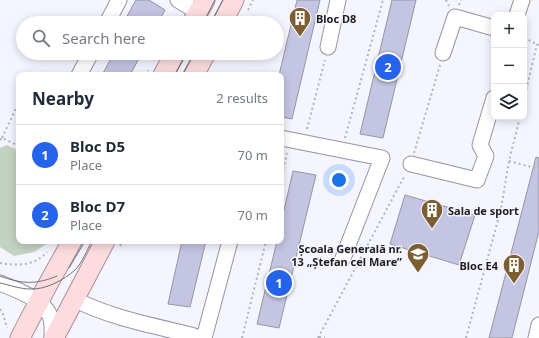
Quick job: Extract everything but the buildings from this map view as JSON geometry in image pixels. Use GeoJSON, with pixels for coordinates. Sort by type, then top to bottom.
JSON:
{"type":"FeatureCollection","features":[{"type":"Feature","properties":{"kind":"main road"},"geometry":{"type":"LineString","coordinates":[[226,16],[234,0]]}},
{"type":"Feature","properties":{"kind":"main road"},"geometry":{"type":"LineString","coordinates":[[165,72],[171,60]]}},
{"type":"Feature","properties":{"kind":"main road"},"geometry":{"type":"LineString","coordinates":[[196,72],[202,60]]}},
{"type":"Feature","properties":{"kind":"main road"},"geometry":{"type":"LineString","coordinates":[[14,335],[39,302],[70,244]]}},
{"type":"Feature","properties":{"kind":"main road"},"geometry":{"type":"LineString","coordinates":[[53,338],[103,244]]}},
{"type":"Feature","properties":{"kind":"street"},"geometry":{"type":"LineString","coordinates":[[111,16],[119,0]]}},
{"type":"Feature","properties":{"kind":"street"},"geometry":{"type":"LineString","coordinates":[[178,0],[198,12]]}},
{"type":"Feature","properties":{"kind":"street"},"geometry":{"type":"LineString","coordinates":[[328,47],[338,0]]}},
{"type":"Feature","properties":{"kind":"street"},"geometry":{"type":"LineString","coordinates":[[519,12],[522,0]]}},
{"type":"Feature","properties":{"kind":"street"},"geometry":{"type":"LineString","coordinates":[[443,53],[455,17],[491,27]]}},
{"type":"Feature","properties":{"kind":"street"},"geometry":{"type":"LineString","coordinates":[[81,72],[87,60]]}},
{"type":"Feature","properties":{"kind":"street"},"geometry":{"type":"LineString","coordinates":[[411,164],[478,180],[486,156],[480,145],[491,108]]}},
{"type":"Feature","properties":{"kind":"street"},"geometry":{"type":"LineString","coordinates":[[292,140],[382,158],[344,258]]}},
{"type":"Feature","properties":{"kind":"street"},"geometry":{"type":"LineString","coordinates":[[204,338],[229,244]]}},
{"type":"Feature","properties":{"kind":"street"},"geometry":{"type":"LineString","coordinates":[[0,282],[46,307],[50,316],[53,338]]}},
{"type":"Feature","properties":{"kind":"street"},"geometry":{"type":"LineString","coordinates":[[74,299],[150,332],[191,334],[199,338]]}},
{"type":"Feature","properties":{"kind":"street"},"geometry":{"type":"LineString","coordinates":[[536,338],[539,325]]}},
{"type":"Feature","properties":{"kind":"path"},"geometry":{"type":"LineString","coordinates":[[342,149],[382,0]]}},
{"type":"Feature","properties":{"kind":"path"},"geometry":{"type":"LineString","coordinates":[[527,40],[538,45],[527,87]]}},
{"type":"Feature","properties":{"kind":"path"},"geometry":{"type":"LineString","coordinates":[[284,168],[292,140],[328,47]]}},
{"type":"Feature","properties":{"kind":"path"},"geometry":{"type":"LineString","coordinates":[[325,338],[318,337],[411,164],[443,53]]}},
{"type":"Feature","properties":{"kind":"path"},"geometry":{"type":"LineString","coordinates":[[16,108],[1,139],[16,145]]}},
{"type":"Feature","properties":{"kind":"path"},"geometry":{"type":"LineString","coordinates":[[466,338],[501,209],[509,161],[519,120]]}},
{"type":"Feature","properties":{"kind":"path"},"geometry":{"type":"LineString","coordinates":[[509,161],[539,169]]}},
{"type":"Feature","properties":{"kind":"path"},"geometry":{"type":"LineString","coordinates":[[242,338],[265,244]]}},
{"type":"Feature","properties":{"kind":"path"},"geometry":{"type":"LineString","coordinates":[[0,263],[12,266],[26,264],[42,258],[47,252]]}},
{"type":"Feature","properties":{"kind":"path"},"geometry":{"type":"LineString","coordinates":[[0,309],[14,335]]}},
{"type":"Feature","properties":{"kind":"green space"},"geometry":{"type":"Polygon","coordinates":[[[7,145],[16,150],[16,244],[46,244],[34,252],[14,256],[0,247],[0,148],[7,145]]]}},
{"type":"Feature","properties":{"kind":"tram line"},"geometry":{"type":"LineString","coordinates":[[207,16],[215,0]]}},
{"type":"Feature","properties":{"kind":"tram line"},"geometry":{"type":"LineString","coordinates":[[215,16],[223,0]]}},
{"type":"Feature","properties":{"kind":"tram line"},"geometry":{"type":"LineString","coordinates":[[177,72],[183,60]]}},
{"type":"Feature","properties":{"kind":"tram line"},"geometry":{"type":"LineString","coordinates":[[184,72],[190,60]]}},
{"type":"Feature","properties":{"kind":"tram line"},"geometry":{"type":"LineString","coordinates":[[69,268],[83,244]]}},
{"type":"Feature","properties":{"kind":"tram line"},"geometry":{"type":"LineString","coordinates":[[0,283],[30,289],[42,288],[54,284],[78,267],[90,244]]}},
{"type":"Feature","properties":{"kind":"tram line"},"geometry":{"type":"LineString","coordinates":[[0,276],[22,282],[42,281],[57,276]]}},
{"type":"Feature","properties":{"kind":"place","name":"Bloc D8"},"geometry":{"type":"Point","coordinates":[300,38]}},
{"type":"Feature","properties":{"kind":"place","name":"Bloc D7"},"geometry":{"type":"Point","coordinates":[388,67]}},
{"type":"Feature","properties":{"kind":"place","name":"Sala de sport"},"geometry":{"type":"Point","coordinates":[432,230]}},
{"type":"Feature","properties":{"kind":"place","name":"Școala Generală nr. 13 „Ștefan cel Mare”"},"geometry":{"type":"Point","coordinates":[418,274]}},
{"type":"Feature","properties":{"kind":"place","name":"Bloc D5"},"geometry":{"type":"Point","coordinates":[279,283]}},
{"type":"Feature","properties":{"kind":"place","name":"Bloc E4"},"geometry":{"type":"Point","coordinates":[514,284]}}]}
